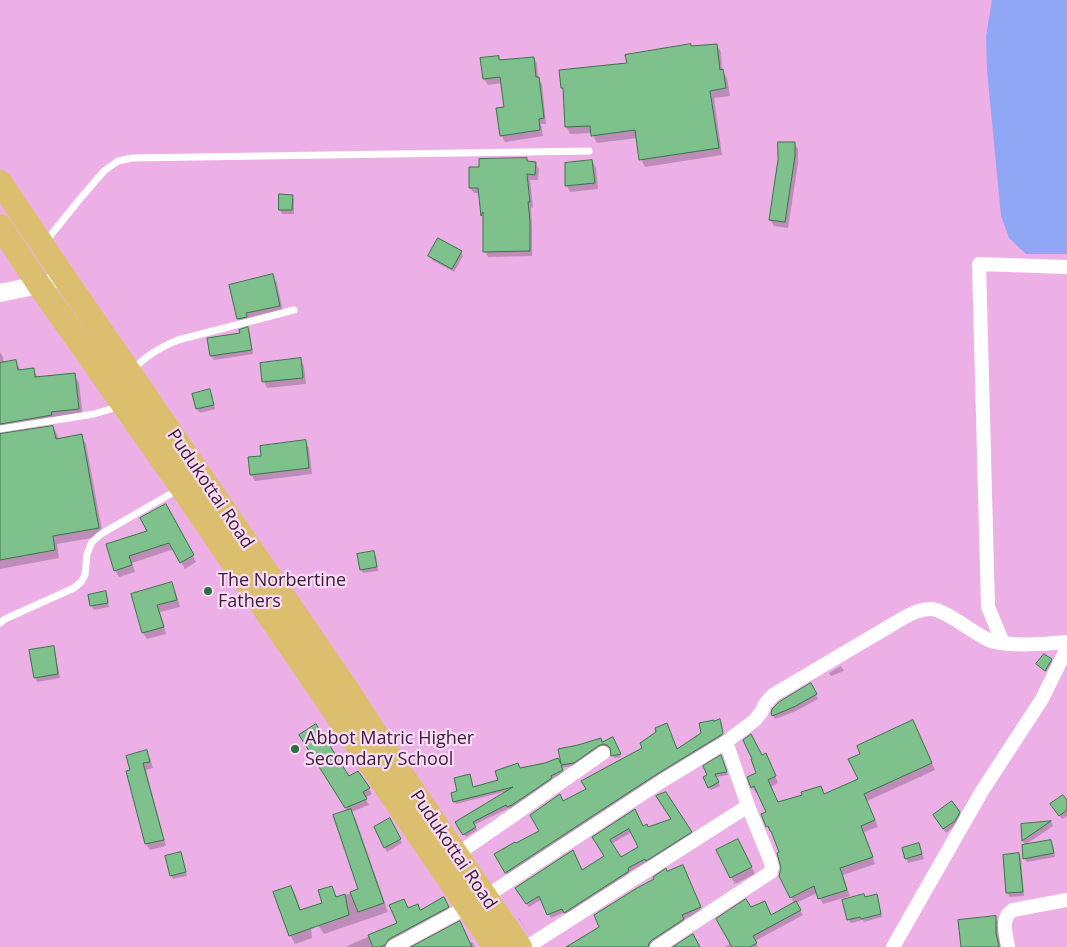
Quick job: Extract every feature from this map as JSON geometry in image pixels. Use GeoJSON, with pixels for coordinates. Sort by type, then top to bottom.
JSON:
{"type":"FeatureCollection","features":[{"type":"Feature","properties":{"kind":"highway","name":"Pudukottai Road"},"geometry":{"type":"LineString","coordinates":[[0,182],[349,692],[456,855],[495,947]]}},
{"type":"Feature","properties":{"kind":"highway","name":"Pudukottai Road"},"geometry":{"type":"LineString","coordinates":[[2,235],[123,403],[331,707],[476,902],[520,947]]}},
{"type":"Feature","properties":{"kind":"highway"},"geometry":{"type":"LineString","coordinates":[[331,707],[349,692]]}},
{"type":"Feature","properties":{"kind":"street"},"geometry":{"type":"LineString","coordinates":[[2,235],[29,225]]}},
{"type":"Feature","properties":{"kind":"street"},"geometry":{"type":"LineString","coordinates":[[1003,643],[988,607],[979,264],[1067,267]]}},
{"type":"Feature","properties":{"kind":"street"},"geometry":{"type":"LineString","coordinates":[[0,293],[66,280]]}},
{"type":"Feature","properties":{"kind":"street"},"geometry":{"type":"LineString","coordinates":[[393,947],[476,902],[726,742],[755,720],[773,695],[918,610],[933,609],[990,640],[1003,643],[1067,642]]}},
{"type":"Feature","properties":{"kind":"street"},"geometry":{"type":"LineString","coordinates":[[893,947],[982,791],[1042,699],[1067,648]]}},
{"type":"Feature","properties":{"kind":"street"},"geometry":{"type":"LineString","coordinates":[[657,947],[771,872],[770,860],[748,806],[726,742]]}},
{"type":"Feature","properties":{"kind":"street"},"geometry":{"type":"LineString","coordinates":[[456,855],[603,753]]}},
{"type":"Feature","properties":{"kind":"street"},"geometry":{"type":"LineString","coordinates":[[527,947],[748,806]]}},
{"type":"Feature","properties":{"kind":"street"},"geometry":{"type":"LineString","coordinates":[[1008,947],[1004,920],[1012,910],[1067,900]]}},
{"type":"Feature","properties":{"kind":"lane"},"geometry":{"type":"LineString","coordinates":[[42,245],[104,171],[118,161],[132,158],[589,151]]}},
{"type":"Feature","properties":{"kind":"lane"},"geometry":{"type":"LineString","coordinates":[[130,373],[140,362],[161,347],[178,340],[294,310]]}},
{"type":"Feature","properties":{"kind":"lane"},"geometry":{"type":"LineString","coordinates":[[0,429],[94,414],[123,403]]}},
{"type":"Feature","properties":{"kind":"lane"},"geometry":{"type":"LineString","coordinates":[[0,623],[74,588],[85,575],[87,554],[92,542],[101,534],[182,488]]}},
{"type":"Feature","properties":{"kind":"water"},"geometry":{"type":"Polygon","coordinates":[[[992,0],[1067,0],[1067,254],[1026,254],[1009,238],[1001,216],[987,70],[986,36],[992,0]]]}},
{"type":"Feature","properties":{"kind":"building"},"geometry":{"type":"Polygon","coordinates":[[[691,44],[691,46],[717,44],[720,70],[723,69],[726,88],[710,91],[719,148],[639,160],[635,130],[591,136],[590,126],[565,127],[563,88],[561,88],[559,70],[627,63],[625,55],[691,44]]]}},
{"type":"Feature","properties":{"kind":"building"},"geometry":{"type":"Polygon","coordinates":[[[499,56],[499,60],[534,57],[536,77],[539,77],[544,118],[539,119],[540,130],[500,136],[496,108],[504,107],[500,77],[483,79],[480,58],[499,56]]]}},
{"type":"Feature","properties":{"kind":"building"},"geometry":{"type":"Polygon","coordinates":[[[778,142],[795,142],[795,156],[785,222],[769,220],[778,160],[778,142]]]}},
{"type":"Feature","properties":{"kind":"building"},"geometry":{"type":"Polygon","coordinates":[[[527,158],[527,161],[536,162],[535,175],[527,174],[530,202],[528,202],[530,251],[483,252],[483,212],[481,216],[478,188],[469,188],[469,167],[479,167],[479,159],[527,158]]]}},
{"type":"Feature","properties":{"kind":"building"},"geometry":{"type":"Polygon","coordinates":[[[592,160],[595,183],[565,186],[565,163],[592,160]]]}},
{"type":"Feature","properties":{"kind":"building"},"geometry":{"type":"Polygon","coordinates":[[[279,194],[293,195],[292,210],[279,210],[279,194]]]}},
{"type":"Feature","properties":{"kind":"building"},"geometry":{"type":"Polygon","coordinates":[[[438,238],[462,251],[452,269],[428,256],[438,238]]]}},
{"type":"Feature","properties":{"kind":"building"},"geometry":{"type":"Polygon","coordinates":[[[273,274],[280,306],[246,313],[247,317],[237,319],[229,285],[273,274]]]}},
{"type":"Feature","properties":{"kind":"building"},"geometry":{"type":"Polygon","coordinates":[[[248,327],[252,350],[210,356],[207,338],[240,333],[239,330],[248,327]]]}},
{"type":"Feature","properties":{"kind":"building"},"geometry":{"type":"Polygon","coordinates":[[[301,358],[303,378],[262,382],[260,363],[301,358]]]}},
{"type":"Feature","properties":{"kind":"building"},"geometry":{"type":"Polygon","coordinates":[[[16,360],[18,370],[34,368],[35,377],[75,373],[79,409],[51,412],[52,415],[0,424],[0,363],[16,360]]]}},
{"type":"Feature","properties":{"kind":"building"},"geometry":{"type":"Polygon","coordinates":[[[210,389],[214,405],[196,409],[192,394],[210,389]]]}},
{"type":"Feature","properties":{"kind":"building"},"geometry":{"type":"Polygon","coordinates":[[[53,426],[56,439],[82,434],[99,528],[53,536],[55,550],[0,560],[0,434],[53,426]]]}},
{"type":"Feature","properties":{"kind":"building"},"geometry":{"type":"Polygon","coordinates":[[[306,440],[309,468],[250,475],[248,457],[261,456],[260,446],[306,440]]]}},
{"type":"Feature","properties":{"kind":"building"},"geometry":{"type":"Polygon","coordinates":[[[166,504],[194,555],[180,563],[169,543],[129,556],[132,565],[114,571],[106,544],[147,531],[140,518],[166,504]]]}},
{"type":"Feature","properties":{"kind":"building"},"geometry":{"type":"Polygon","coordinates":[[[374,551],[377,567],[360,570],[357,554],[374,551]]]}},
{"type":"Feature","properties":{"kind":"building"},"geometry":{"type":"Polygon","coordinates":[[[172,582],[177,600],[157,605],[164,627],[142,633],[131,594],[172,582]]]}},
{"type":"Feature","properties":{"kind":"building"},"geometry":{"type":"Polygon","coordinates":[[[106,591],[108,603],[90,606],[88,595],[106,591]]]}},
{"type":"Feature","properties":{"kind":"building"},"geometry":{"type":"Polygon","coordinates":[[[54,646],[58,674],[34,678],[29,650],[54,646]]]}},
{"type":"Feature","properties":{"kind":"building"},"geometry":{"type":"Polygon","coordinates":[[[1044,654],[1052,659],[1045,671],[1036,664],[1044,654]]]}},
{"type":"Feature","properties":{"kind":"building"},"geometry":{"type":"Polygon","coordinates":[[[811,683],[817,694],[794,707],[772,716],[772,709],[779,702],[811,683]]]}},
{"type":"Feature","properties":{"kind":"building"},"geometry":{"type":"Polygon","coordinates":[[[720,719],[723,733],[721,735],[657,774],[505,873],[494,854],[539,831],[530,815],[560,794],[563,801],[586,789],[581,781],[642,748],[640,743],[656,732],[655,728],[667,723],[677,749],[701,733],[699,723],[720,719]]]}},
{"type":"Feature","properties":{"kind":"building"},"geometry":{"type":"Polygon","coordinates":[[[913,720],[932,763],[864,794],[875,820],[861,826],[873,857],[840,868],[847,890],[818,899],[814,886],[790,898],[779,876],[781,868],[777,853],[779,852],[771,831],[768,826],[766,827],[761,814],[766,812],[754,786],[751,788],[747,777],[756,773],[743,740],[751,734],[762,755],[766,753],[776,776],[768,780],[778,802],[802,795],[801,792],[821,786],[824,794],[858,779],[848,759],[860,754],[857,746],[913,720]]]}},
{"type":"Feature","properties":{"kind":"building"},"geometry":{"type":"Polygon","coordinates":[[[316,724],[349,776],[358,771],[370,788],[363,792],[367,799],[345,808],[299,735],[316,724]]]}},
{"type":"Feature","properties":{"kind":"building"},"geometry":{"type":"Polygon","coordinates":[[[613,737],[621,754],[611,756],[610,748],[607,745],[598,746],[574,763],[561,765],[563,770],[551,776],[552,778],[512,805],[507,807],[506,805],[473,822],[476,827],[463,835],[455,822],[513,787],[453,802],[451,793],[457,791],[454,778],[470,774],[473,787],[498,780],[495,771],[518,763],[520,768],[545,763],[558,758],[561,764],[558,749],[601,738],[602,742],[613,737]]]}},
{"type":"Feature","properties":{"kind":"building"},"geometry":{"type":"Polygon","coordinates":[[[147,750],[150,762],[143,763],[164,840],[145,844],[126,771],[130,770],[126,756],[147,750]]]}},
{"type":"Feature","properties":{"kind":"building"},"geometry":{"type":"Polygon","coordinates":[[[721,755],[727,772],[715,774],[719,782],[708,788],[703,777],[707,775],[703,766],[721,755]]]}},
{"type":"Feature","properties":{"kind":"building"},"geometry":{"type":"Polygon","coordinates":[[[666,792],[692,832],[646,861],[645,859],[628,868],[629,871],[564,913],[562,909],[547,915],[539,896],[526,904],[515,888],[573,850],[582,870],[604,856],[592,837],[635,809],[643,826],[647,824],[648,827],[671,819],[656,796],[666,792]],[[629,829],[610,840],[621,857],[638,847],[629,829]]]}},
{"type":"Feature","properties":{"kind":"building"},"geometry":{"type":"Polygon","coordinates":[[[1063,795],[1067,800],[1067,810],[1059,816],[1050,804],[1063,795]]]}},
{"type":"Feature","properties":{"kind":"building"},"geometry":{"type":"Polygon","coordinates":[[[952,801],[960,812],[955,821],[943,829],[933,815],[952,801]]]}},
{"type":"Feature","properties":{"kind":"building"},"geometry":{"type":"Polygon","coordinates":[[[351,809],[384,903],[358,912],[350,892],[358,889],[333,815],[351,809]]]}},
{"type":"Feature","properties":{"kind":"building"},"geometry":{"type":"Polygon","coordinates":[[[390,818],[401,839],[384,848],[374,827],[390,818]]]}},
{"type":"Feature","properties":{"kind":"building"},"geometry":{"type":"Polygon","coordinates":[[[1051,821],[1022,841],[1021,824],[1051,821]]]}},
{"type":"Feature","properties":{"kind":"building"},"geometry":{"type":"Polygon","coordinates":[[[738,839],[752,867],[730,878],[716,850],[738,839]]]}},
{"type":"Feature","properties":{"kind":"building"},"geometry":{"type":"Polygon","coordinates":[[[1051,840],[1054,853],[1023,859],[1022,845],[1051,840]]]}},
{"type":"Feature","properties":{"kind":"building"},"geometry":{"type":"Polygon","coordinates":[[[919,843],[922,854],[905,859],[902,848],[919,843]]]}},
{"type":"Feature","properties":{"kind":"building"},"geometry":{"type":"Polygon","coordinates":[[[181,852],[186,872],[170,876],[165,856],[181,852]]]}},
{"type":"Feature","properties":{"kind":"building"},"geometry":{"type":"Polygon","coordinates":[[[1019,853],[1023,892],[1006,893],[1003,855],[1019,853]]]}},
{"type":"Feature","properties":{"kind":"building"},"geometry":{"type":"Polygon","coordinates":[[[683,865],[701,907],[682,915],[684,919],[652,940],[648,947],[566,947],[599,927],[594,915],[654,879],[653,877],[666,868],[667,871],[683,865]]]}},
{"type":"Feature","properties":{"kind":"building"},"geometry":{"type":"Polygon","coordinates":[[[291,886],[300,910],[322,903],[318,890],[332,886],[336,897],[345,894],[349,915],[289,936],[273,892],[291,886]]]}},
{"type":"Feature","properties":{"kind":"building"},"geometry":{"type":"Polygon","coordinates":[[[864,894],[865,897],[877,894],[881,914],[847,920],[842,900],[864,894]]]}},
{"type":"Feature","properties":{"kind":"building"},"geometry":{"type":"Polygon","coordinates":[[[444,897],[449,907],[389,939],[385,945],[373,947],[368,935],[397,923],[389,905],[404,899],[408,908],[418,904],[420,910],[444,897]]]}},
{"type":"Feature","properties":{"kind":"building"},"geometry":{"type":"Polygon","coordinates":[[[746,899],[751,907],[765,901],[771,915],[796,901],[801,910],[753,936],[757,943],[750,947],[732,947],[716,919],[746,899]]]}},
{"type":"Feature","properties":{"kind":"building"},"geometry":{"type":"Polygon","coordinates":[[[996,916],[996,933],[999,947],[961,947],[958,920],[996,916]]]}},
{"type":"Feature","properties":{"kind":"building"},"geometry":{"type":"Polygon","coordinates":[[[460,921],[472,947],[411,947],[460,921]]]}},
{"type":"Feature","properties":{"kind":"building"},"geometry":{"type":"Polygon","coordinates":[[[693,934],[700,947],[673,947],[693,934]]]}},
{"type":"Feature","properties":{"kind":"place","name":"The Norbertine Fathers"},"geometry":{"type":"Point","coordinates":[208,591]}},
{"type":"Feature","properties":{"kind":"place","name":"Abbot Matric Higher Secondary School"},"geometry":{"type":"Point","coordinates":[295,749]}}]}
